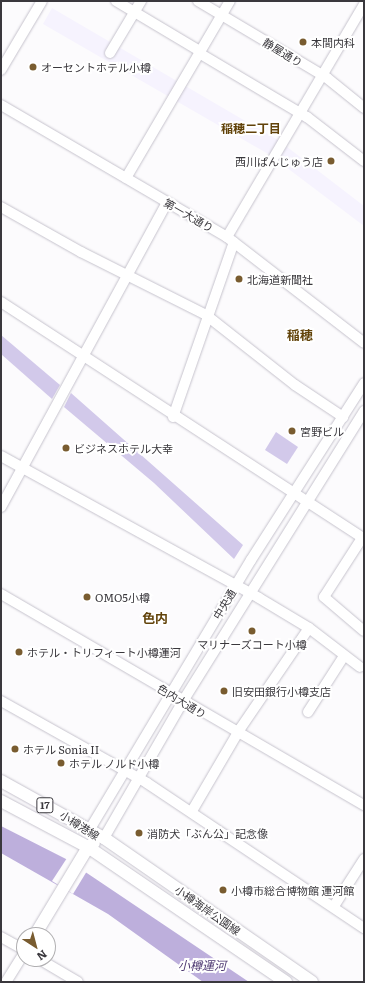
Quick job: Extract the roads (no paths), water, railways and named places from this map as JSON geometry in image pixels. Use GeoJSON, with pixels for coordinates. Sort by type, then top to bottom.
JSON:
{"type":"FeatureCollection","features":[{"type":"Feature","properties":{"kind":"main road","name":"小樽港線"},"geometry":{"type":"LineString","coordinates":[[1,781],[104,838]]}},
{"type":"Feature","properties":{"kind":"main road","name":"小樽港線"},"geometry":{"type":"LineString","coordinates":[[1,802],[88,846]]}},
{"type":"Feature","properties":{"kind":"main road"},"geometry":{"type":"LineString","coordinates":[[88,846],[90,829]]}},
{"type":"Feature","properties":{"kind":"main road","name":"小樽港線"},"geometry":{"type":"LineString","coordinates":[[40,927],[88,846],[104,838]]}},
{"type":"Feature","properties":{"kind":"main road","name":"小樽海岸公園線"},"geometry":{"type":"LineString","coordinates":[[104,838],[312,982]]}},
{"type":"Feature","properties":{"kind":"main road","name":"小樽海岸公園線"},"geometry":{"type":"LineString","coordinates":[[88,846],[286,982]]}},
{"type":"Feature","properties":{"kind":"street"},"geometry":{"type":"LineString","coordinates":[[116,1],[300,112],[364,161]]}},
{"type":"Feature","properties":{"kind":"street"},"geometry":{"type":"LineString","coordinates":[[110,53],[141,1]]}},
{"type":"Feature","properties":{"kind":"street","name":"静屋通り"},"geometry":{"type":"LineString","coordinates":[[198,1],[322,75],[364,108]]}},
{"type":"Feature","properties":{"kind":"street"},"geometry":{"type":"LineString","coordinates":[[126,178],[230,1]]}},
{"type":"Feature","properties":{"kind":"street"},"geometry":{"type":"LineString","coordinates":[[1,70],[37,3]]}},
{"type":"Feature","properties":{"kind":"street"},"geometry":{"type":"LineString","coordinates":[[173,417],[230,240],[300,112],[364,4]]}},
{"type":"Feature","properties":{"kind":"street","name":"第一大通り"},"geometry":{"type":"LineString","coordinates":[[1,105],[230,240],[364,343]]}},
{"type":"Feature","properties":{"kind":"street"},"geometry":{"type":"LineString","coordinates":[[1,507],[167,203]]}},
{"type":"Feature","properties":{"kind":"street"},"geometry":{"type":"LineString","coordinates":[[1,207],[81,252],[128,274],[206,316],[295,385],[343,417]]}},
{"type":"Feature","properties":{"kind":"street"},"geometry":{"type":"LineString","coordinates":[[1,302],[173,417],[363,538],[324,597],[364,631]]}},
{"type":"Feature","properties":{"kind":"street","name":"中央通"},"geometry":{"type":"LineString","coordinates":[[90,829],[236,585],[364,383]]}},
{"type":"Feature","properties":{"kind":"street","name":"中央通"},"geometry":{"type":"LineString","coordinates":[[104,838],[137,777],[248,594],[364,411]]}},
{"type":"Feature","properties":{"kind":"street"},"geometry":{"type":"LineString","coordinates":[[1,456],[236,585],[248,594],[309,628],[360,667]]}},
{"type":"Feature","properties":{"kind":"street","name":"色内大通り"},"geometry":{"type":"LineString","coordinates":[[1,594],[237,734],[363,801]]}},
{"type":"Feature","properties":{"kind":"street"},"geometry":{"type":"LineString","coordinates":[[192,811],[237,734],[309,628]]}},
{"type":"Feature","properties":{"kind":"street"},"geometry":{"type":"LineString","coordinates":[[308,712],[344,656]]}},
{"type":"Feature","properties":{"kind":"street"},"geometry":{"type":"LineString","coordinates":[[1,700],[125,770],[192,811],[334,906],[364,928]]}},
{"type":"Feature","properties":{"kind":"street"},"geometry":{"type":"LineString","coordinates":[[334,906],[364,859]]}},
{"type":"Feature","properties":{"kind":"street"},"geometry":{"type":"LineString","coordinates":[[1,937],[16,945]]}},
{"type":"Feature","properties":{"kind":"street"},"geometry":{"type":"LineString","coordinates":[[6,982],[16,966]]}},
{"type":"Feature","properties":{"kind":"street"},"geometry":{"type":"LineString","coordinates":[[53,967],[78,982]]}},
{"type":"Feature","properties":{"kind":"water","name":"小樽運河"},"geometry":{"type":"Polygon","coordinates":[[[1,826],[66,859],[249,982],[203,982],[108,914],[1,853],[1,826]]]}},
{"type":"Feature","properties":{"kind":"place","name":"本間内科"},"geometry":{"type":"Point","coordinates":[303,42]}},
{"type":"Feature","properties":{"kind":"place","name":"オーセントホテル小樽"},"geometry":{"type":"Point","coordinates":[33,67]}},
{"type":"Feature","properties":{"kind":"place","name":"西川ぱんじゅう店"},"geometry":{"type":"Point","coordinates":[331,161]}},
{"type":"Feature","properties":{"kind":"place","name":"北海道新聞社"},"geometry":{"type":"Point","coordinates":[239,279]}},
{"type":"Feature","properties":{"kind":"place","name":"宮野ビル"},"geometry":{"type":"Point","coordinates":[292,431]}},
{"type":"Feature","properties":{"kind":"place","name":"ビジネスホテル大幸"},"geometry":{"type":"Point","coordinates":[66,448]}},
{"type":"Feature","properties":{"kind":"place","name":"OMO5小樽"},"geometry":{"type":"Point","coordinates":[87,597]}},
{"type":"Feature","properties":{"kind":"place","name":"マリナーズコート小樽"},"geometry":{"type":"Point","coordinates":[252,631]}},
{"type":"Feature","properties":{"kind":"place","name":"ホテル・トリフィート小樽運河"},"geometry":{"type":"Point","coordinates":[19,652]}},
{"type":"Feature","properties":{"kind":"place","name":"旧安田銀行小樽支店"},"geometry":{"type":"Point","coordinates":[224,691]}},
{"type":"Feature","properties":{"kind":"place","name":"ホテル Sonia II"},"geometry":{"type":"Point","coordinates":[15,749]}},
{"type":"Feature","properties":{"kind":"place","name":"ホテル ノルド小樽"},"geometry":{"type":"Point","coordinates":[61,763]}},
{"type":"Feature","properties":{"kind":"place","name":"消防犬「ぶん公」記念像"},"geometry":{"type":"Point","coordinates":[139,833]}},
{"type":"Feature","properties":{"kind":"place","name":"小樽市総合博物館 運河館"},"geometry":{"type":"Point","coordinates":[223,890]}},
{"type":"Feature","properties":{"kind":"district","name":"稲穂二丁目"},"geometry":{"type":"Point","coordinates":[251,129]}},
{"type":"Feature","properties":{"kind":"district","name":"稲穂"},"geometry":{"type":"Point","coordinates":[300,335]}},
{"type":"Feature","properties":{"kind":"district","name":"色内"},"geometry":{"type":"Point","coordinates":[155,618]}}]}
